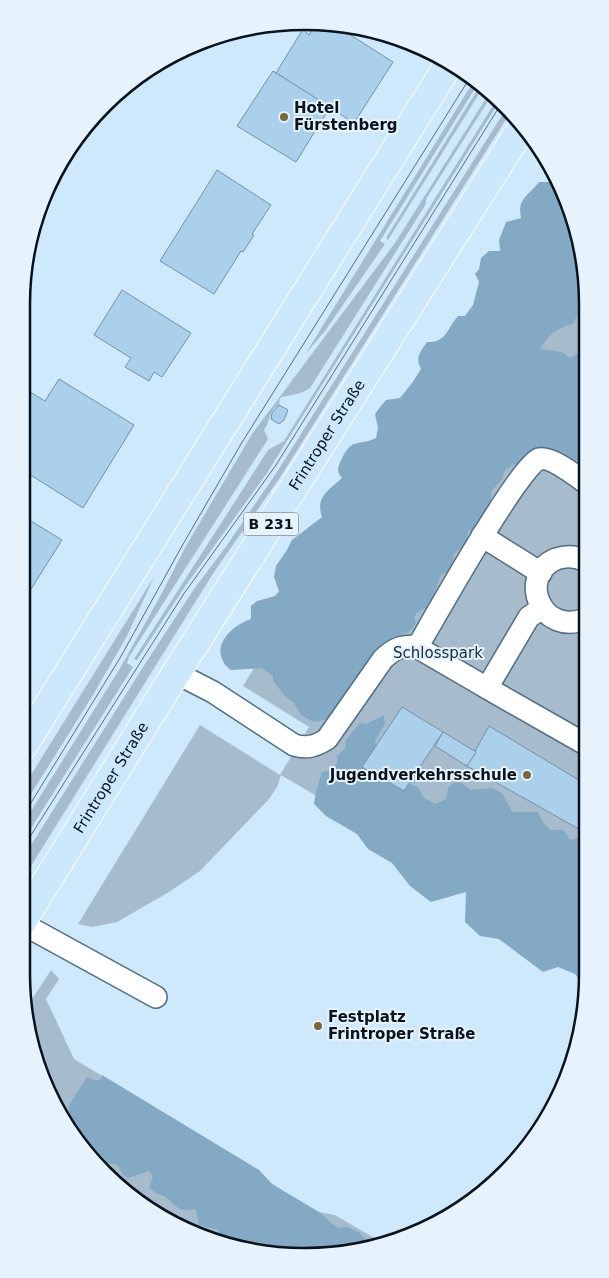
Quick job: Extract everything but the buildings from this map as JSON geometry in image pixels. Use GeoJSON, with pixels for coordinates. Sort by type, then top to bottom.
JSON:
{"type":"FeatureCollection","features":[{"type":"Feature","properties":{"kind":"main road"},"geometry":{"type":"LineString","coordinates":[[30,735],[446,69]]}},
{"type":"Feature","properties":{"kind":"main road","name":"Frintroper Straße"},"geometry":{"type":"LineString","coordinates":[[30,908],[176,673],[519,133]]}},
{"type":"Feature","properties":{"kind":"lane"},"geometry":{"type":"LineString","coordinates":[[418,646],[482,536],[522,474],[532,463],[539,459],[546,459],[579,479]]}},
{"type":"Feature","properties":{"kind":"lane"},"geometry":{"type":"LineString","coordinates":[[482,536],[541,573]]}},
{"type":"Feature","properties":{"kind":"lane"},"geometry":{"type":"LineString","coordinates":[[579,558],[565,556],[551,561],[541,573],[536,592],[542,608],[548,615],[560,622],[579,620]]}},
{"type":"Feature","properties":{"kind":"lane"},"geometry":{"type":"LineString","coordinates":[[487,688],[529,617],[542,608]]}},
{"type":"Feature","properties":{"kind":"lane"},"geometry":{"type":"LineString","coordinates":[[176,673],[213,692],[294,745],[302,748],[316,746],[327,739],[383,659],[393,650],[402,646],[418,646],[420,649],[579,740]]}},
{"type":"Feature","properties":{"kind":"lane"},"geometry":{"type":"LineString","coordinates":[[30,927],[156,997]]}},
{"type":"Feature","properties":{"kind":"green space"},"geometry":{"type":"Polygon","coordinates":[[[471,86],[475,89],[380,241],[385,244],[325,331],[306,353],[471,86]]]}},
{"type":"Feature","properties":{"kind":"green space"},"geometry":{"type":"Polygon","coordinates":[[[477,91],[479,93],[388,240],[386,238],[477,91]]]}},
{"type":"Feature","properties":{"kind":"green space"},"geometry":{"type":"Polygon","coordinates":[[[486,99],[488,101],[426,199],[426,204],[310,388],[280,398],[279,405],[271,413],[264,430],[268,439],[129,657],[127,663],[133,667],[30,830],[30,813],[119,670],[186,546],[252,434],[395,243],[486,99]]]}},
{"type":"Feature","properties":{"kind":"green space"},"geometry":{"type":"Polygon","coordinates":[[[493,105],[496,107],[267,473],[184,588],[137,660],[134,659],[268,450],[284,441],[493,105]]]}},
{"type":"Feature","properties":{"kind":"green space"},"geometry":{"type":"Polygon","coordinates":[[[503,114],[506,119],[281,476],[214,572],[30,868],[30,847],[194,589],[225,548],[277,472],[503,114]]]}},
{"type":"Feature","properties":{"kind":"green space","name":"Schlosspark"},"geometry":{"type":"Polygon","coordinates":[[[577,275],[579,304],[579,952],[281,775],[277,787],[269,799],[200,871],[169,892],[117,922],[92,927],[78,924],[200,725],[280,775],[309,727],[243,686],[344,520],[577,275]]]}},
{"type":"Feature","properties":{"kind":"green space"},"geometry":{"type":"Polygon","coordinates":[[[154,577],[127,636],[93,695],[30,796],[30,777],[154,577]]]}},
{"type":"Feature","properties":{"kind":"green space"},"geometry":{"type":"Polygon","coordinates":[[[51,970],[59,979],[46,999],[74,1059],[259,1170],[272,1184],[305,1205],[319,1212],[335,1215],[376,1239],[340,1246],[304,1248],[269,1246],[233,1239],[199,1227],[152,1202],[110,1168],[87,1141],[67,1111],[51,1079],[39,1045],[32,1000],[51,970]]]}},
{"type":"Feature","properties":{"kind":"shaded area"},"geometry":{"type":"Polygon","coordinates":[[[550,181],[558,199],[570,233],[577,269],[579,311],[573,324],[562,327],[554,332],[540,349],[562,352],[570,358],[579,353],[579,475],[515,464],[505,470],[502,479],[491,492],[488,512],[479,525],[468,531],[467,543],[454,554],[452,568],[441,575],[430,603],[415,615],[416,624],[407,633],[393,637],[389,641],[330,719],[314,722],[301,715],[294,703],[285,696],[273,681],[273,676],[262,668],[231,670],[224,662],[221,654],[223,641],[232,629],[251,619],[251,606],[257,601],[275,596],[279,591],[274,577],[276,566],[292,540],[322,517],[320,504],[324,494],[342,478],[338,469],[345,453],[356,443],[376,438],[378,428],[375,414],[386,400],[400,398],[412,383],[421,369],[418,358],[427,342],[433,342],[442,338],[458,316],[465,316],[473,305],[479,282],[475,274],[479,269],[481,258],[489,251],[500,251],[499,240],[506,222],[521,218],[520,212],[524,198],[539,182],[550,181]]]}},
{"type":"Feature","properties":{"kind":"shaded area"},"geometry":{"type":"Polygon","coordinates":[[[384,715],[385,724],[375,741],[379,755],[404,781],[419,788],[423,797],[435,804],[446,799],[448,788],[457,780],[471,790],[493,788],[503,794],[512,812],[538,812],[550,830],[564,830],[570,840],[579,838],[579,979],[575,974],[558,967],[543,972],[499,939],[480,936],[465,922],[466,892],[431,902],[410,886],[392,863],[368,849],[357,834],[326,816],[314,804],[322,772],[334,769],[337,763],[337,756],[346,747],[345,741],[360,723],[367,724],[384,715]]]}},
{"type":"Feature","properties":{"kind":"shaded area"},"geometry":{"type":"Polygon","coordinates":[[[102,1075],[259,1170],[272,1184],[319,1212],[339,1228],[347,1227],[359,1232],[365,1241],[340,1246],[304,1248],[269,1246],[233,1239],[221,1235],[218,1230],[199,1225],[196,1209],[180,1209],[149,1187],[153,1176],[149,1171],[128,1178],[122,1174],[118,1165],[105,1162],[76,1126],[68,1113],[69,1105],[87,1077],[100,1080],[102,1075]]]}},
{"type":"Feature","properties":{"kind":"tram line"},"geometry":{"type":"LineString","coordinates":[[30,804],[120,658],[241,444],[467,83]]}},
{"type":"Feature","properties":{"kind":"tram line"},"geometry":{"type":"LineString","coordinates":[[30,837],[183,595],[276,465],[498,109]]}},
{"type":"Feature","properties":{"kind":"place","name":"Hotel Fürstenberg"},"geometry":{"type":"Point","coordinates":[284,117]}},
{"type":"Feature","properties":{"kind":"place","name":"Jugendverkehrsschule"},"geometry":{"type":"Point","coordinates":[527,775]}},
{"type":"Feature","properties":{"kind":"place","name":"Festplatz Frintroper Straße"},"geometry":{"type":"Point","coordinates":[318,1026]}}]}
